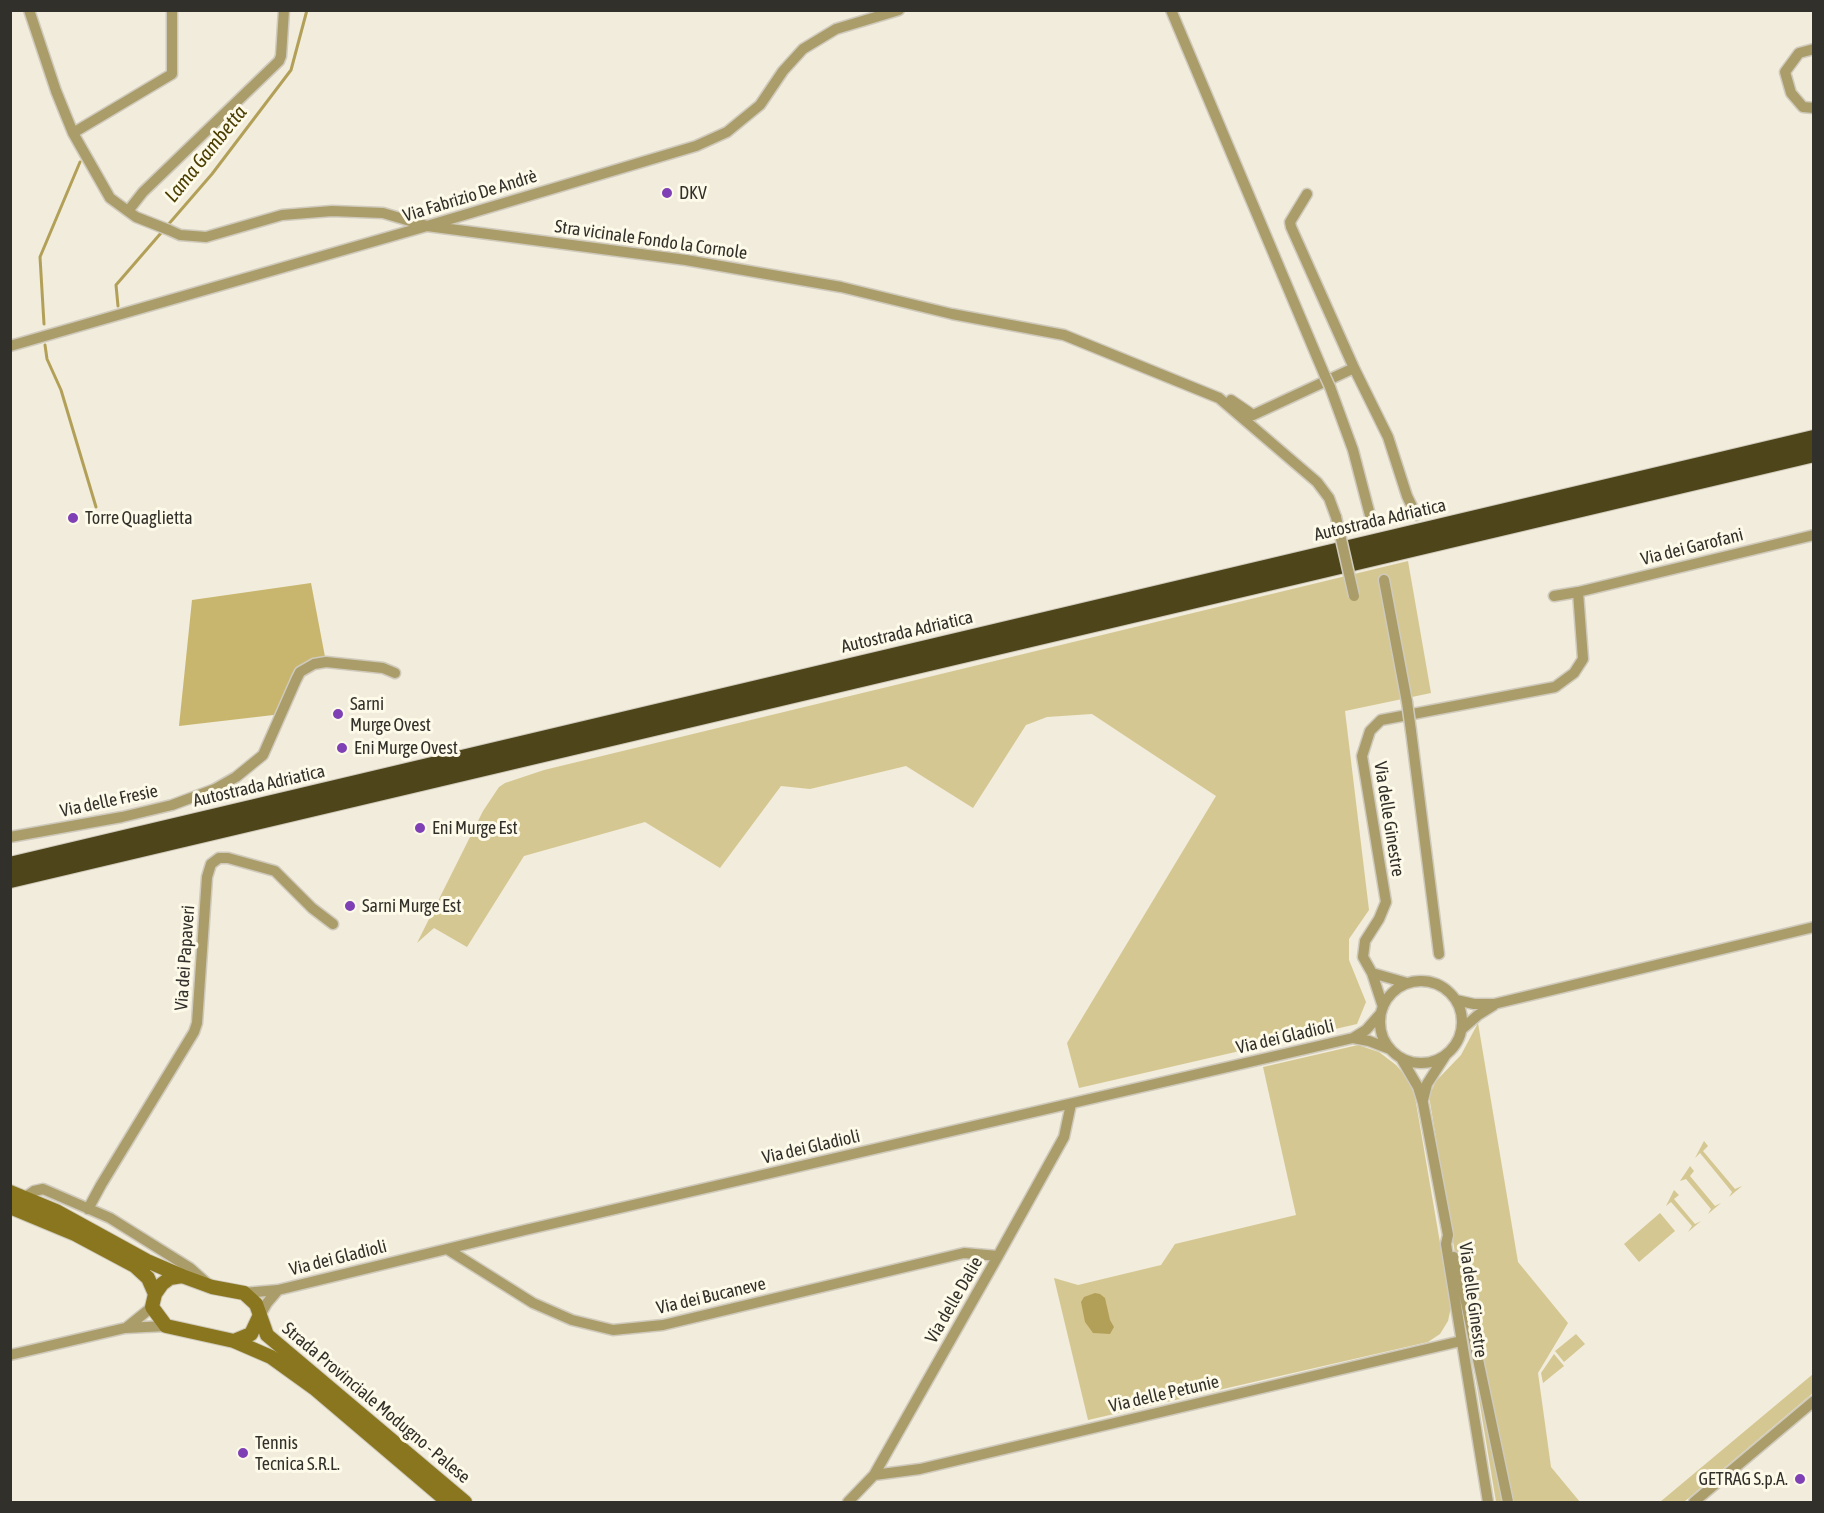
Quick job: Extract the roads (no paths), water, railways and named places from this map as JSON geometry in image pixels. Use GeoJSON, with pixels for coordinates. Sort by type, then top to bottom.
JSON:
{"type":"FeatureCollection","features":[{"type":"Feature","properties":{"kind":"highway","name":"Autostrada Adriatica"},"geometry":{"type":"LineString","coordinates":[[10,866],[1814,439]]}},
{"type":"Feature","properties":{"kind":"highway","name":"Autostrada Adriatica"},"geometry":{"type":"LineString","coordinates":[[10,879],[1814,453]]}},
{"type":"Feature","properties":{"kind":"main road"},"geometry":{"type":"LineString","coordinates":[[10,1192],[56,1211],[147,1261],[212,1287],[244,1293]]}},
{"type":"Feature","properties":{"kind":"main road"},"geometry":{"type":"LineString","coordinates":[[10,1207],[75,1234],[135,1266],[148,1278],[154,1301],[166,1326]]}},
{"type":"Feature","properties":{"kind":"main road"},"geometry":{"type":"LineString","coordinates":[[154,1301],[170,1278],[182,1276]]}},
{"type":"Feature","properties":{"kind":"main road","name":"Strada Provinciale Modugno - Palese"},"geometry":{"type":"LineString","coordinates":[[244,1293],[256,1304],[267,1335],[465,1503]]}},
{"type":"Feature","properties":{"kind":"main road"},"geometry":{"type":"LineString","coordinates":[[234,1341],[251,1334],[259,1317]]}},
{"type":"Feature","properties":{"kind":"main road","name":"Strada Provinciale Modugno - Palese"},"geometry":{"type":"LineString","coordinates":[[166,1326],[234,1341],[272,1357],[314,1388],[448,1503]]}},
{"type":"Feature","properties":{"kind":"street","name":"Stra vicinale Fondo la Cornole"},"geometry":{"type":"LineString","coordinates":[[29,10],[56,91],[73,133],[110,198],[136,217],[180,234],[206,237],[282,215],[332,212],[383,213],[427,226],[686,260],[841,286],[952,314],[1064,335],[1219,398],[1317,482],[1329,498],[1336,517],[1354,597]]}},
{"type":"Feature","properties":{"kind":"street"},"geometry":{"type":"LineString","coordinates":[[73,133],[172,74],[172,10]]}},
{"type":"Feature","properties":{"kind":"street"},"geometry":{"type":"LineString","coordinates":[[128,211],[143,192],[279,61],[284,10]]}},
{"type":"Feature","properties":{"kind":"street","name":"Via Fabrizio De Andrè"},"geometry":{"type":"LineString","coordinates":[[10,346],[687,149],[727,132],[760,105],[783,71],[803,49],[836,29],[900,10]]}},
{"type":"Feature","properties":{"kind":"street"},"geometry":{"type":"LineString","coordinates":[[1171,10],[1330,387],[1353,450],[1371,519]]}},
{"type":"Feature","properties":{"kind":"street"},"geometry":{"type":"LineString","coordinates":[[1814,50],[1799,53],[1785,72],[1791,93],[1803,106],[1814,108]]}},
{"type":"Feature","properties":{"kind":"street"},"geometry":{"type":"LineString","coordinates":[[1307,194],[1290,222],[1291,227],[1354,368],[1388,437],[1407,496],[1416,515]]}},
{"type":"Feature","properties":{"kind":"street"},"geometry":{"type":"LineString","coordinates":[[1219,398],[1223,395],[1253,415],[1354,368]]}},
{"type":"Feature","properties":{"kind":"street","name":"Via dei Garofani"},"geometry":{"type":"LineString","coordinates":[[1554,596],[1814,535]]}},
{"type":"Feature","properties":{"kind":"street"},"geometry":{"type":"LineString","coordinates":[[1384,580],[1407,702],[1438,954]]}},
{"type":"Feature","properties":{"kind":"street","name":"Via delle Ginestre"},"geometry":{"type":"LineString","coordinates":[[1382,1010],[1372,973],[1363,957],[1365,941],[1386,902],[1362,756],[1370,732],[1381,720],[1555,687],[1574,673],[1583,659],[1578,592]]}},
{"type":"Feature","properties":{"kind":"street","name":"Via delle Fresie"},"geometry":{"type":"LineString","coordinates":[[10,837],[122,817],[172,805],[215,789],[236,777],[263,755],[300,672],[314,664],[383,668],[395,673]]}},
{"type":"Feature","properties":{"kind":"street","name":"Via dei Papaveri"},"geometry":{"type":"LineString","coordinates":[[88,1209],[194,1032],[197,1023],[207,878],[211,864],[219,858],[228,858],[268,868],[333,924]]}},
{"type":"Feature","properties":{"kind":"street"},"geometry":{"type":"LineString","coordinates":[[1456,1000],[1494,1005],[1814,927]]}},
{"type":"Feature","properties":{"kind":"street"},"geometry":{"type":"LineString","coordinates":[[1372,973],[1407,983],[1430,982],[1442,986],[1456,1000],[1462,1015],[1459,1039],[1445,1056],[1421,1064],[1401,1058]]}},
{"type":"Feature","properties":{"kind":"street","name":"Via dei Gladioli"},"geometry":{"type":"LineString","coordinates":[[1401,1058],[1383,1039],[1380,1025],[1386,1000],[1395,990],[1407,983]]}},
{"type":"Feature","properties":{"kind":"street"},"geometry":{"type":"LineString","coordinates":[[1462,1029],[1494,1005]]}},
{"type":"Feature","properties":{"kind":"street","name":"Via dei Gladioli"},"geometry":{"type":"LineString","coordinates":[[244,1293],[278,1290],[1353,1038],[1366,1030],[1382,1010]]}},
{"type":"Feature","properties":{"kind":"street","name":"Via dei Gladioli"},"geometry":{"type":"LineString","coordinates":[[1353,1038],[1390,1048]]}},
{"type":"Feature","properties":{"kind":"street","name":"Via delle Ginestre"},"geometry":{"type":"LineString","coordinates":[[1423,1103],[1427,1084],[1445,1056]]}},
{"type":"Feature","properties":{"kind":"street","name":"Via delle Ginestre"},"geometry":{"type":"LineString","coordinates":[[1401,1058],[1418,1087],[1423,1103],[1448,1235],[1446,1244],[1488,1503]]}},
{"type":"Feature","properties":{"kind":"street","name":"Via delle Dalie"},"geometry":{"type":"LineString","coordinates":[[848,1503],[874,1474],[998,1256],[1064,1137],[1071,1104]]}},
{"type":"Feature","properties":{"kind":"street"},"geometry":{"type":"LineString","coordinates":[[24,1198],[42,1189],[110,1218],[190,1268],[212,1287]]}},
{"type":"Feature","properties":{"kind":"street"},"geometry":{"type":"LineString","coordinates":[[1448,1235],[1464,1293],[1508,1503]]}},
{"type":"Feature","properties":{"kind":"street","name":"Via dei Bucaneve"},"geometry":{"type":"LineString","coordinates":[[447,1249],[533,1303],[572,1320],[613,1330],[663,1325],[964,1253],[998,1256]]}},
{"type":"Feature","properties":{"kind":"street"},"geometry":{"type":"LineString","coordinates":[[259,1317],[278,1290]]}},
{"type":"Feature","properties":{"kind":"street"},"geometry":{"type":"LineString","coordinates":[[125,1328],[154,1301]]}},
{"type":"Feature","properties":{"kind":"street"},"geometry":{"type":"LineString","coordinates":[[10,1355],[125,1328],[166,1326]]}},
{"type":"Feature","properties":{"kind":"street","name":"Via delle Petunie"},"geometry":{"type":"LineString","coordinates":[[874,1474],[920,1469],[1461,1341]]}},
{"type":"Feature","properties":{"kind":"street"},"geometry":{"type":"LineString","coordinates":[[1694,1503],[1814,1401]]}},
{"type":"Feature","properties":{"kind":"waterway","name":"Lama Gambetta"},"geometry":{"type":"LineString","coordinates":[[118,306],[116,285],[212,174],[291,70],[307,10]]}},
{"type":"Feature","properties":{"kind":"waterway"},"geometry":{"type":"LineString","coordinates":[[44,324],[40,257],[80,162]]}},
{"type":"Feature","properties":{"kind":"waterway"},"geometry":{"type":"LineString","coordinates":[[45,345],[47,359],[61,390],[96,507]]}},
{"type":"Feature","properties":{"kind":"place","name":"DKV"},"geometry":{"type":"Point","coordinates":[667,193]}},
{"type":"Feature","properties":{"kind":"place","name":"Torre Quaglietta"},"geometry":{"type":"Point","coordinates":[73,518]}},
{"type":"Feature","properties":{"kind":"place","name":"Sarni Murge Ovest"},"geometry":{"type":"Point","coordinates":[338,714]}},
{"type":"Feature","properties":{"kind":"place","name":"Eni Murge Ovest"},"geometry":{"type":"Point","coordinates":[342,748]}},
{"type":"Feature","properties":{"kind":"place","name":"Eni Murge Est"},"geometry":{"type":"Point","coordinates":[420,828]}},
{"type":"Feature","properties":{"kind":"place","name":"Sarni Murge Est"},"geometry":{"type":"Point","coordinates":[350,906]}},
{"type":"Feature","properties":{"kind":"place","name":"Tennis Tecnica S.R.L."},"geometry":{"type":"Point","coordinates":[243,1453]}},
{"type":"Feature","properties":{"kind":"place","name":"GETRAG S.p.A."},"geometry":{"type":"Point","coordinates":[1800,1479]}}]}
